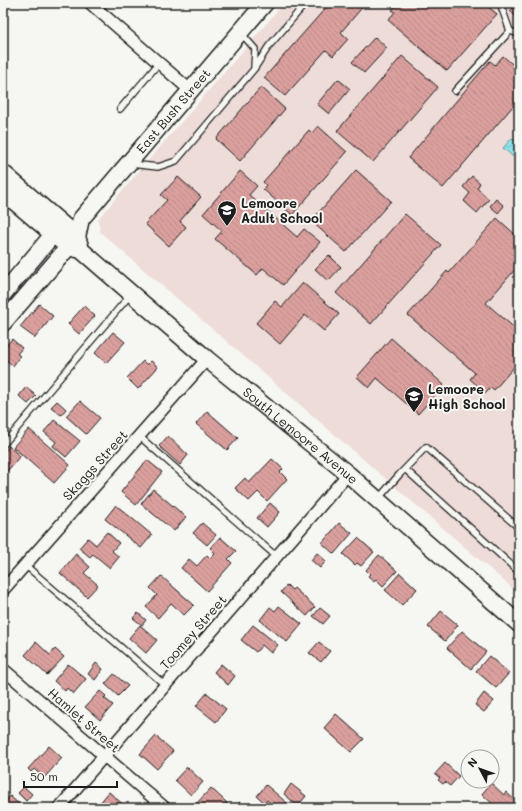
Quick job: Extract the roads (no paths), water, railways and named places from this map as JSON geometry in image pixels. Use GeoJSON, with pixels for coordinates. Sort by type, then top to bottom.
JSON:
{"type":"FeatureCollection","features":[{"type":"Feature","properties":{"kind":"main road","name":"East Bush Street"},"geometry":{"type":"LineString","coordinates":[[81,219],[265,3]]}},
{"type":"Feature","properties":{"kind":"main road"},"geometry":{"type":"LineString","coordinates":[[4,175],[58,229]]}},
{"type":"Feature","properties":{"kind":"main road"},"geometry":{"type":"LineString","coordinates":[[3,192],[58,229]]}},
{"type":"Feature","properties":{"kind":"main road"},"geometry":{"type":"LineString","coordinates":[[3,294],[58,229],[81,219]]}},
{"type":"Feature","properties":{"kind":"main road"},"geometry":{"type":"LineString","coordinates":[[3,323],[75,244],[81,219]]}},
{"type":"Feature","properties":{"kind":"main road","name":"South Lemoore Avenue"},"geometry":{"type":"LineString","coordinates":[[58,229],[207,359],[348,474],[519,624]]}},
{"type":"Feature","properties":{"kind":"street"},"geometry":{"type":"LineString","coordinates":[[90,3],[191,91]]}},
{"type":"Feature","properties":{"kind":"street","name":"Skaggs Street"},"geometry":{"type":"LineString","coordinates":[[3,590],[207,359]]}},
{"type":"Feature","properties":{"kind":"street","name":"Toomey Street"},"geometry":{"type":"LineString","coordinates":[[58,808],[348,474]]}},
{"type":"Feature","properties":{"kind":"street","name":"Hamlet Street"},"geometry":{"type":"LineString","coordinates":[[3,669],[165,808]]}},
{"type":"Feature","properties":{"kind":"lane"},"geometry":{"type":"LineString","coordinates":[[129,164],[158,168],[176,161],[254,70],[269,46],[306,3]]}},
{"type":"Feature","properties":{"kind":"lane"},"geometry":{"type":"LineString","coordinates":[[500,3],[510,31]]}},
{"type":"Feature","properties":{"kind":"lane"},"geometry":{"type":"LineString","coordinates":[[510,31],[519,34]]}},
{"type":"Feature","properties":{"kind":"lane"},"geometry":{"type":"LineString","coordinates":[[455,91],[510,31]]}},
{"type":"Feature","properties":{"kind":"lane"},"geometry":{"type":"LineString","coordinates":[[240,32],[255,49],[254,70]]}},
{"type":"Feature","properties":{"kind":"lane"},"geometry":{"type":"LineString","coordinates":[[120,109],[159,63]]}},
{"type":"Feature","properties":{"kind":"lane"},"geometry":{"type":"LineString","coordinates":[[3,445],[132,294]]}},
{"type":"Feature","properties":{"kind":"lane"},"geometry":{"type":"LineString","coordinates":[[139,436],[277,557]]}},
{"type":"Feature","properties":{"kind":"lane"},"geometry":{"type":"LineString","coordinates":[[378,500],[426,447],[519,528]]}},
{"type":"Feature","properties":{"kind":"lane"},"geometry":{"type":"LineString","coordinates":[[405,469],[519,572]]}},
{"type":"Feature","properties":{"kind":"lane"},"geometry":{"type":"LineString","coordinates":[[25,565],[165,685]]}},
{"type":"Feature","properties":{"kind":"water"},"geometry":{"type":"Polygon","coordinates":[[[512,138],[519,144],[519,162],[503,148],[512,138]]]}},
{"type":"Feature","properties":{"kind":"place","name":"Lemoore Adult School"},"geometry":{"type":"Point","coordinates":[227,227]}},
{"type":"Feature","properties":{"kind":"place","name":"Lemoore High School"},"geometry":{"type":"Point","coordinates":[414,413]}}]}
